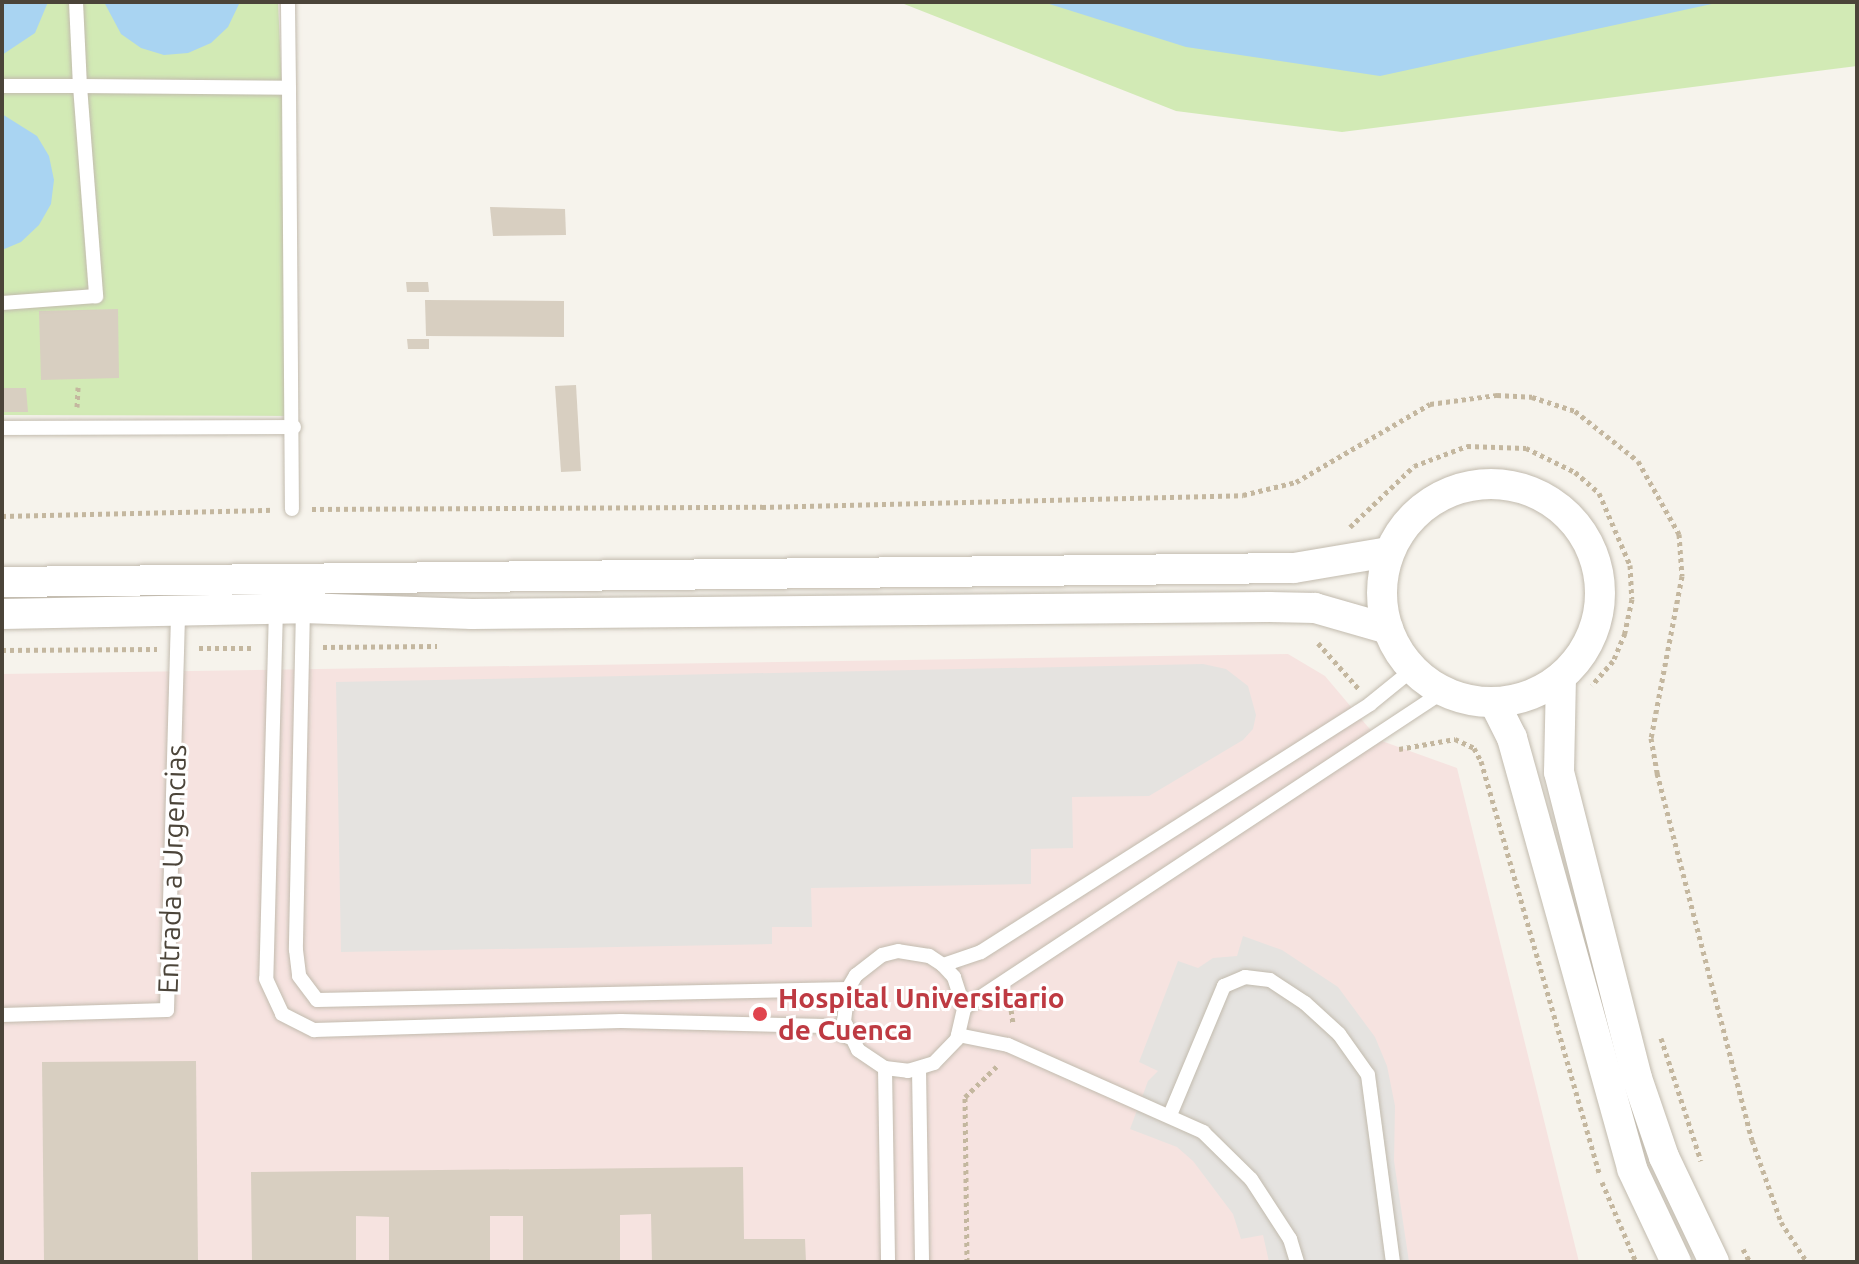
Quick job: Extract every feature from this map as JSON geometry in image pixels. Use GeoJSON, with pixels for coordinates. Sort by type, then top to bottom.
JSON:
{"type":"FeatureCollection","features":[{"type":"Feature","properties":{"kind":"street"},"geometry":{"type":"LineString","coordinates":[[1573,685],[1494,702],[1444,691],[1413,669],[1388,629],[1381,596],[1389,552],[1416,513],[1465,487],[1520,487],[1562,509],[1591,547],[1601,593],[1590,639],[1573,685],[1559,772],[1637,1078],[1664,1157],[1714,1262]]}},
{"type":"Feature","properties":{"kind":"street"},"geometry":{"type":"LineString","coordinates":[[2,582],[1294,568],[1389,552]]}},
{"type":"Feature","properties":{"kind":"street"},"geometry":{"type":"LineString","coordinates":[[2,614],[290,608],[472,614],[1269,607],[1315,608],[1388,629]]}},
{"type":"Feature","properties":{"kind":"street"},"geometry":{"type":"LineString","coordinates":[[1494,702],[1525,783],[1632,1169],[1676,1262]]}},
{"type":"Feature","properties":{"kind":"lane"},"geometry":{"type":"LineString","coordinates":[[2,303],[96,296],[76,2]]}},
{"type":"Feature","properties":{"kind":"lane"},"geometry":{"type":"LineString","coordinates":[[288,2],[294,427],[292,509]]}},
{"type":"Feature","properties":{"kind":"lane"},"geometry":{"type":"LineString","coordinates":[[2,86],[289,88]]}},
{"type":"Feature","properties":{"kind":"lane"},"geometry":{"type":"LineString","coordinates":[[2,428],[294,427]]}},
{"type":"Feature","properties":{"kind":"lane"},"geometry":{"type":"LineString","coordinates":[[290,608],[302,647],[296,950],[299,976],[317,1000],[848,989]]}},
{"type":"Feature","properties":{"kind":"lane"},"geometry":{"type":"LineString","coordinates":[[290,608],[275,648],[266,979],[282,1014],[314,1030],[621,1021],[824,1026],[849,1037]]}},
{"type":"Feature","properties":{"kind":"lane","name":"Entrada a Urgencias"},"geometry":{"type":"LineString","coordinates":[[2,1015],[167,1010],[178,610]]}},
{"type":"Feature","properties":{"kind":"lane"},"geometry":{"type":"LineString","coordinates":[[943,965],[981,952],[1370,704],[1413,669]]}},
{"type":"Feature","properties":{"kind":"lane"},"geometry":{"type":"LineString","coordinates":[[964,1008],[1444,691]]}},
{"type":"Feature","properties":{"kind":"lane"},"geometry":{"type":"LineString","coordinates":[[898,951],[929,956],[943,965],[954,977],[964,1008],[958,1035],[947,1053],[919,1069],[885,1068],[858,1050],[849,1037],[844,1021],[848,989],[868,963],[898,951]]}},
{"type":"Feature","properties":{"kind":"lane"},"geometry":{"type":"LineString","coordinates":[[1170,1115],[1224,986],[1245,977],[1270,980],[1305,1003],[1339,1034],[1368,1075],[1393,1262]]}},
{"type":"Feature","properties":{"kind":"lane"},"geometry":{"type":"LineString","coordinates":[[958,1035],[1008,1045],[1203,1132],[1251,1179],[1290,1239],[1297,1262]]}},
{"type":"Feature","properties":{"kind":"lane"},"geometry":{"type":"LineString","coordinates":[[885,1068],[888,1262]]}},
{"type":"Feature","properties":{"kind":"lane"},"geometry":{"type":"LineString","coordinates":[[919,1069],[922,1262]]}},
{"type":"Feature","properties":{"kind":"path"},"geometry":{"type":"LineString","coordinates":[[1337,532],[1361,519],[1414,466],[1467,446],[1526,448],[1575,472],[1599,493],[1617,524],[1630,565],[1632,599],[1613,661],[1573,685]]}},
{"type":"Feature","properties":{"kind":"path"},"geometry":{"type":"LineString","coordinates":[[1312,642],[1323,644],[1370,704]]}},
{"type":"Feature","properties":{"kind":"path"},"geometry":{"type":"LineString","coordinates":[[302,647],[445,646]]}},
{"type":"Feature","properties":{"kind":"path"},"geometry":{"type":"LineString","coordinates":[[2,650],[275,648]]}},
{"type":"Feature","properties":{"kind":"path"},"geometry":{"type":"LineString","coordinates":[[1386,728],[1401,748]]}},
{"type":"Feature","properties":{"kind":"path"},"geometry":{"type":"LineString","coordinates":[[1387,757],[1401,748],[1455,739],[1474,748],[1481,761],[1594,1158],[1636,1262]]}},
{"type":"Feature","properties":{"kind":"path"},"geometry":{"type":"LineString","coordinates":[[967,1262],[965,1097],[1000,1064],[1008,1045],[1012,996]]}},
{"type":"Feature","properties":{"kind":"path"},"geometry":{"type":"LineString","coordinates":[[1659,1032],[1704,1175]]}},
{"type":"Feature","properties":{"kind":"path"},"geometry":{"type":"LineString","coordinates":[[1737,1237],[1750,1262]]}},
{"type":"Feature","properties":{"kind":"shaded area","name":"Hospital Universitario de Cuenca"},"geometry":{"type":"Polygon","coordinates":[[[1288,654],[1325,676],[1379,740],[1457,768],[1579,1262],[2,1262],[2,674],[1288,654]]]}},
{"type":"Feature","properties":{"kind":"shaded area"},"geometry":{"type":"Polygon","coordinates":[[[1203,664],[1226,669],[1248,686],[1256,715],[1253,729],[1243,740],[1149,796],[1072,797],[1073,848],[1031,849],[1031,884],[811,888],[812,927],[772,927],[772,944],[341,952],[336,682],[1203,664]]]}},
{"type":"Feature","properties":{"kind":"shaded area"},"geometry":{"type":"Polygon","coordinates":[[[1243,936],[1282,950],[1338,987],[1375,1037],[1387,1066],[1395,1106],[1394,1161],[1409,1262],[1269,1262],[1263,1235],[1241,1239],[1233,1214],[1193,1161],[1177,1147],[1130,1129],[1148,1081],[1158,1071],[1139,1062],[1178,961],[1198,968],[1213,958],[1237,956],[1243,936]]]}},
{"type":"Feature","properties":{"kind":"green space"},"geometry":{"type":"Polygon","coordinates":[[[2,2],[278,2],[297,416],[2,415],[2,2]]]}},
{"type":"Feature","properties":{"kind":"green space"},"geometry":{"type":"Polygon","coordinates":[[[899,2],[1857,2],[1857,66],[1342,132],[1176,111],[899,2]]]}},
{"type":"Feature","properties":{"kind":"water"},"geometry":{"type":"Polygon","coordinates":[[[2,2],[48,2],[35,33],[2,55],[2,2]]]}},
{"type":"Feature","properties":{"kind":"water"},"geometry":{"type":"Polygon","coordinates":[[[104,2],[240,2],[228,27],[211,43],[188,53],[164,55],[141,48],[121,34],[104,2]]]}},
{"type":"Feature","properties":{"kind":"water"},"geometry":{"type":"Polygon","coordinates":[[[1043,2],[1721,2],[1380,76],[1186,47],[1043,2]]]}},
{"type":"Feature","properties":{"kind":"water"},"geometry":{"type":"Polygon","coordinates":[[[2,114],[37,136],[49,156],[54,180],[51,204],[39,225],[21,242],[2,250],[2,114]]]}},
{"type":"Feature","properties":{"kind":"building"},"geometry":{"type":"Polygon","coordinates":[[[490,207],[565,209],[566,235],[493,236],[490,207]]]}},
{"type":"Feature","properties":{"kind":"building"},"geometry":{"type":"Polygon","coordinates":[[[406,282],[428,282],[429,292],[407,292],[406,282]]]}},
{"type":"Feature","properties":{"kind":"building"},"geometry":{"type":"Polygon","coordinates":[[[425,300],[564,301],[564,337],[426,336],[425,300]]]}},
{"type":"Feature","properties":{"kind":"building"},"geometry":{"type":"Polygon","coordinates":[[[118,309],[119,378],[41,380],[39,311],[118,309]]]}},
{"type":"Feature","properties":{"kind":"building"},"geometry":{"type":"Polygon","coordinates":[[[407,339],[429,339],[429,349],[408,349],[407,339]]]}},
{"type":"Feature","properties":{"kind":"building"},"geometry":{"type":"Polygon","coordinates":[[[576,385],[581,471],[561,472],[555,386],[576,385]]]}},
{"type":"Feature","properties":{"kind":"building"},"geometry":{"type":"Polygon","coordinates":[[[2,388],[26,388],[28,412],[2,412],[2,388]]]}},
{"type":"Feature","properties":{"kind":"building"},"geometry":{"type":"Polygon","coordinates":[[[196,1061],[198,1262],[44,1262],[42,1062],[196,1061]]]}},
{"type":"Feature","properties":{"kind":"building"},"geometry":{"type":"Polygon","coordinates":[[[743,1167],[744,1239],[805,1239],[806,1262],[652,1262],[651,1214],[620,1215],[620,1262],[523,1262],[523,1216],[490,1216],[490,1262],[389,1262],[389,1217],[356,1216],[356,1262],[252,1262],[251,1172],[743,1167]]]}},
{"type":"Feature","properties":{"kind":"place","name":"Hospital Universitario de Cuenca"},"geometry":{"type":"Point","coordinates":[760,1014]}}]}
